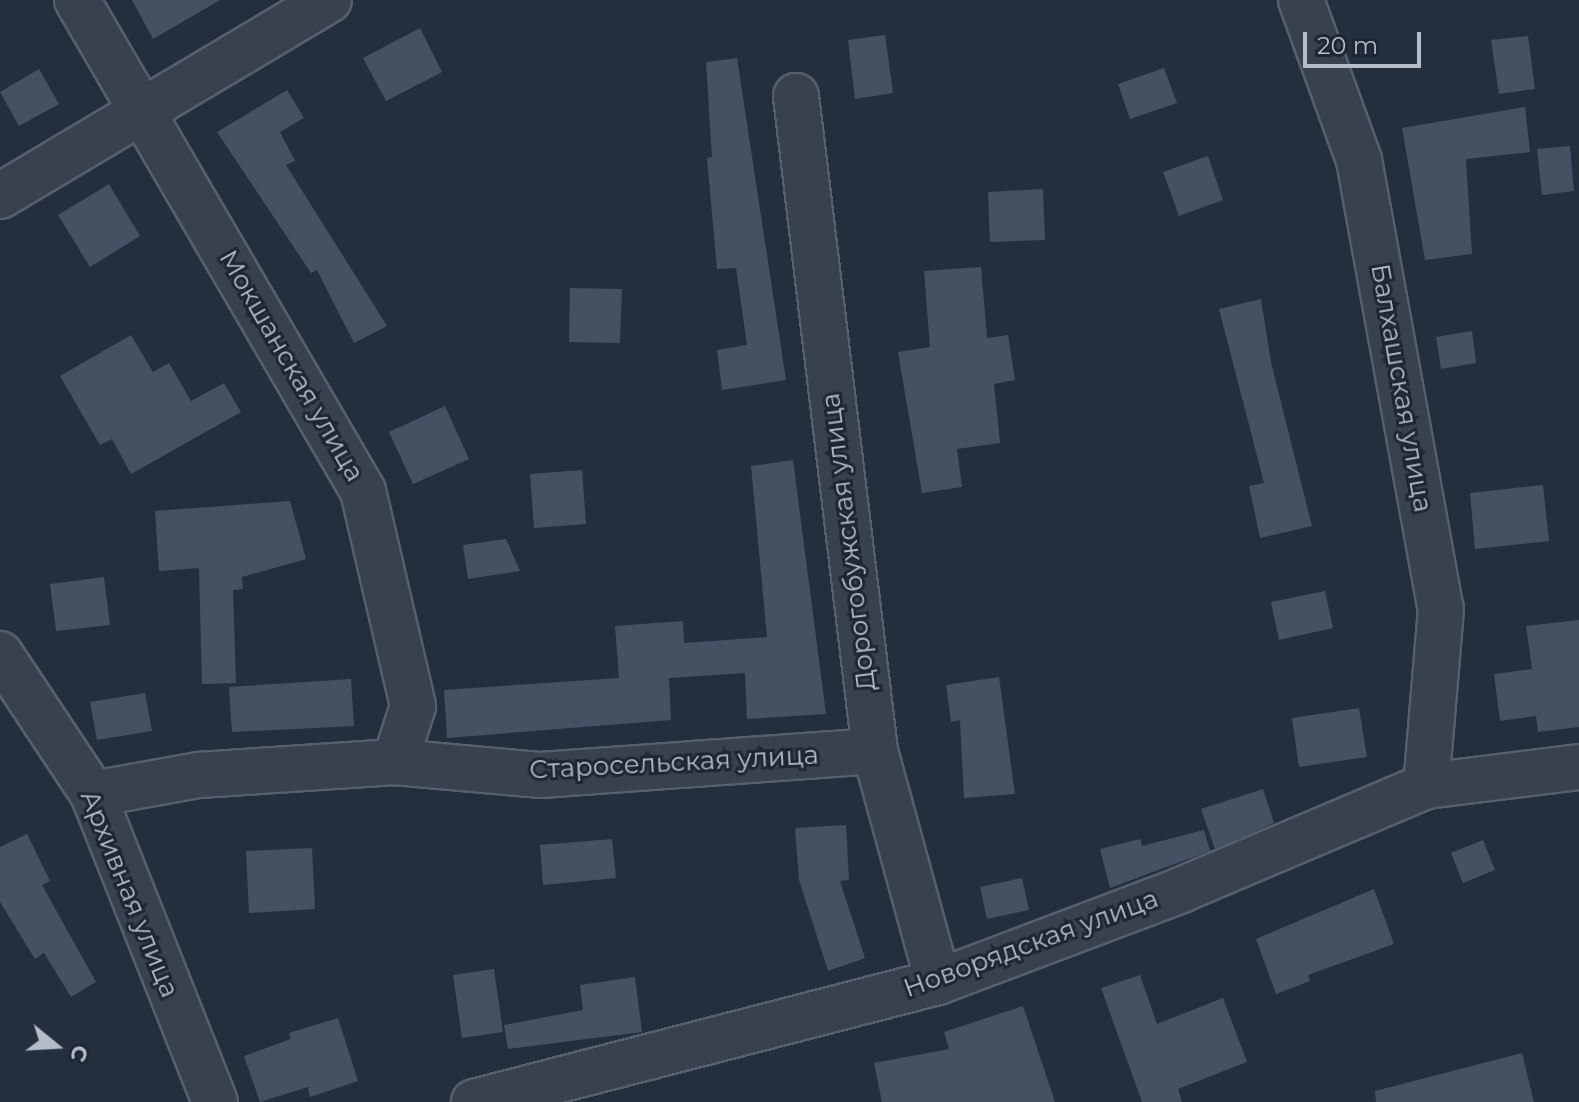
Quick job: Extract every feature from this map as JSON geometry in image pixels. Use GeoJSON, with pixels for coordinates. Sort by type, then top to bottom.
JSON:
{"type":"FeatureCollection","features":[{"type":"Feature","properties":{"kind":"street","name":"Мокшанская улица"},"geometry":{"type":"LineString","coordinates":[[77,0],[363,491],[413,706],[395,762]]}},
{"type":"Feature","properties":{"kind":"street"},"geometry":{"type":"LineString","coordinates":[[0,196],[329,0]]}},
{"type":"Feature","properties":{"kind":"street","name":"Балхашская улица"},"geometry":{"type":"LineString","coordinates":[[1301,0],[1359,160],[1441,609],[1426,786]]}},
{"type":"Feature","properties":{"kind":"street","name":"Дорогобужская улица"},"geometry":{"type":"LineString","coordinates":[[796,96],[875,751],[938,982]]}},
{"type":"Feature","properties":{"kind":"street","name":"Архивная улица"},"geometry":{"type":"LineString","coordinates":[[0,654],[13,708],[93,794],[215,1102]]}},
{"type":"Feature","properties":{"kind":"street","name":"Старосельская улица"},"geometry":{"type":"LineString","coordinates":[[93,794],[199,775],[395,762],[541,775],[875,751]]}},
{"type":"Feature","properties":{"kind":"street","name":"Новорядская улица"},"geometry":{"type":"LineString","coordinates":[[474,1102],[938,982],[1181,890],[1426,786],[1579,767]]}},
{"type":"Feature","properties":{"kind":"building"},"geometry":{"type":"Polygon","coordinates":[[[132,0],[220,0],[153,39],[132,0]]]}},
{"type":"Feature","properties":{"kind":"building"},"geometry":{"type":"Polygon","coordinates":[[[420,28],[442,72],[386,101],[363,58],[420,28]]]}},
{"type":"Feature","properties":{"kind":"building"},"geometry":{"type":"Polygon","coordinates":[[[885,35],[893,93],[855,99],[848,40],[885,35]]]}},
{"type":"Feature","properties":{"kind":"building"},"geometry":{"type":"Polygon","coordinates":[[[1528,36],[1535,89],[1499,94],[1491,40],[1528,36]]]}},
{"type":"Feature","properties":{"kind":"building"},"geometry":{"type":"Polygon","coordinates":[[[737,58],[786,380],[722,390],[717,350],[747,345],[736,268],[717,269],[707,158],[712,157],[706,62],[737,58]]]}},
{"type":"Feature","properties":{"kind":"building"},"geometry":{"type":"Polygon","coordinates":[[[1164,68],[1177,103],[1130,119],[1118,84],[1164,68]]]}},
{"type":"Feature","properties":{"kind":"building"},"geometry":{"type":"Polygon","coordinates":[[[39,69],[59,104],[19,126],[0,92],[39,69]]]}},
{"type":"Feature","properties":{"kind":"building"},"geometry":{"type":"Polygon","coordinates":[[[287,90],[304,118],[280,132],[295,161],[286,165],[387,326],[354,343],[317,270],[311,273],[217,132],[287,90]]]}},
{"type":"Feature","properties":{"kind":"building"},"geometry":{"type":"Polygon","coordinates":[[[1525,107],[1530,152],[1466,159],[1472,254],[1425,260],[1402,128],[1525,107]]]}},
{"type":"Feature","properties":{"kind":"building"},"geometry":{"type":"Polygon","coordinates":[[[1570,146],[1574,191],[1542,195],[1537,149],[1570,146]]]}},
{"type":"Feature","properties":{"kind":"building"},"geometry":{"type":"Polygon","coordinates":[[[1208,156],[1223,200],[1179,216],[1163,172],[1208,156]]]}},
{"type":"Feature","properties":{"kind":"building"},"geometry":{"type":"Polygon","coordinates":[[[109,184],[140,236],[90,267],[58,215],[109,184]]]}},
{"type":"Feature","properties":{"kind":"building"},"geometry":{"type":"Polygon","coordinates":[[[1043,189],[1045,240],[990,242],[988,192],[1043,189]]]}},
{"type":"Feature","properties":{"kind":"building"},"geometry":{"type":"Polygon","coordinates":[[[981,267],[987,338],[1008,335],[1015,380],[994,384],[1000,443],[957,449],[962,487],[922,493],[898,352],[930,347],[924,271],[981,267]]]}},
{"type":"Feature","properties":{"kind":"building"},"geometry":{"type":"Polygon","coordinates":[[[570,288],[622,289],[620,343],[569,342],[570,288]]]}},
{"type":"Feature","properties":{"kind":"building"},"geometry":{"type":"Polygon","coordinates":[[[1261,299],[1271,362],[1312,526],[1260,538],[1249,486],[1264,483],[1219,309],[1261,299]]]}},
{"type":"Feature","properties":{"kind":"building"},"geometry":{"type":"Polygon","coordinates":[[[1472,331],[1476,363],[1441,369],[1436,337],[1472,331]]]}},
{"type":"Feature","properties":{"kind":"building"},"geometry":{"type":"Polygon","coordinates":[[[131,335],[153,372],[169,363],[191,401],[224,383],[241,412],[131,474],[112,439],[100,445],[60,376],[131,335]]]}},
{"type":"Feature","properties":{"kind":"building"},"geometry":{"type":"Polygon","coordinates":[[[445,406],[469,459],[413,484],[389,432],[445,406]]]}},
{"type":"Feature","properties":{"kind":"building"},"geometry":{"type":"Polygon","coordinates":[[[793,460],[826,714],[747,719],[745,673],[669,678],[671,720],[447,738],[444,690],[619,678],[615,626],[683,621],[684,643],[767,637],[751,466],[793,460]]]}},
{"type":"Feature","properties":{"kind":"building"},"geometry":{"type":"Polygon","coordinates":[[[582,470],[586,524],[534,528],[530,474],[582,470]]]}},
{"type":"Feature","properties":{"kind":"building"},"geometry":{"type":"Polygon","coordinates":[[[1543,485],[1549,541],[1475,549],[1470,493],[1543,485]]]}},
{"type":"Feature","properties":{"kind":"building"},"geometry":{"type":"Polygon","coordinates":[[[290,501],[306,559],[242,577],[243,589],[233,590],[236,683],[202,684],[199,568],[159,571],[155,511],[290,501]]]}},
{"type":"Feature","properties":{"kind":"building"},"geometry":{"type":"Polygon","coordinates":[[[506,539],[520,571],[468,579],[463,545],[506,539]]]}},
{"type":"Feature","properties":{"kind":"building"},"geometry":{"type":"Polygon","coordinates":[[[104,577],[110,625],[56,631],[50,584],[104,577]]]}},
{"type":"Feature","properties":{"kind":"building"},"geometry":{"type":"Polygon","coordinates":[[[1325,591],[1333,628],[1279,640],[1271,602],[1325,591]]]}},
{"type":"Feature","properties":{"kind":"building"},"geometry":{"type":"Polygon","coordinates":[[[1579,620],[1579,727],[1538,732],[1536,716],[1500,721],[1494,674],[1532,669],[1526,626],[1579,620]]]}},
{"type":"Feature","properties":{"kind":"building"},"geometry":{"type":"Polygon","coordinates":[[[999,677],[1015,794],[964,798],[960,720],[951,722],[946,685],[999,677]]]}},
{"type":"Feature","properties":{"kind":"building"},"geometry":{"type":"Polygon","coordinates":[[[351,679],[354,726],[232,732],[229,687],[351,679]]]}},
{"type":"Feature","properties":{"kind":"building"},"geometry":{"type":"Polygon","coordinates":[[[145,693],[152,731],[97,740],[90,702],[145,693]]]}},
{"type":"Feature","properties":{"kind":"building"},"geometry":{"type":"Polygon","coordinates":[[[1359,708],[1367,757],[1299,767],[1292,718],[1359,708]]]}},
{"type":"Feature","properties":{"kind":"building"},"geometry":{"type":"Polygon","coordinates":[[[1263,789],[1274,823],[1215,849],[1201,809],[1263,789]]]}},
{"type":"Feature","properties":{"kind":"building"},"geometry":{"type":"Polygon","coordinates":[[[846,825],[849,880],[840,881],[865,958],[828,971],[799,880],[795,828],[846,825]]]}},
{"type":"Feature","properties":{"kind":"building"},"geometry":{"type":"Polygon","coordinates":[[[1204,830],[1210,851],[1110,888],[1100,849],[1140,839],[1142,846],[1204,830]]]}},
{"type":"Feature","properties":{"kind":"building"},"geometry":{"type":"Polygon","coordinates":[[[27,834],[50,881],[42,885],[96,982],[71,997],[44,953],[35,959],[0,902],[0,847],[27,834]]]}},
{"type":"Feature","properties":{"kind":"building"},"geometry":{"type":"Polygon","coordinates":[[[612,839],[616,878],[543,885],[540,845],[612,839]]]}},
{"type":"Feature","properties":{"kind":"building"},"geometry":{"type":"Polygon","coordinates":[[[1483,840],[1495,870],[1463,883],[1451,853],[1483,840]]]}},
{"type":"Feature","properties":{"kind":"building"},"geometry":{"type":"Polygon","coordinates":[[[312,848],[315,909],[249,913],[246,851],[312,848]]]}},
{"type":"Feature","properties":{"kind":"building"},"geometry":{"type":"Polygon","coordinates":[[[1022,878],[1029,910],[987,919],[980,887],[1022,878]]]}},
{"type":"Feature","properties":{"kind":"building"},"geometry":{"type":"Polygon","coordinates":[[[1374,889],[1394,944],[1308,975],[1310,981],[1276,994],[1256,939],[1374,889]]]}},
{"type":"Feature","properties":{"kind":"building"},"geometry":{"type":"Polygon","coordinates":[[[494,969],[503,1032],[462,1038],[453,975],[494,969]]]}},
{"type":"Feature","properties":{"kind":"building"},"geometry":{"type":"Polygon","coordinates":[[[1140,975],[1157,1024],[1223,998],[1247,1062],[1178,1089],[1182,1102],[1142,1102],[1101,988],[1140,975]]]}},
{"type":"Feature","properties":{"kind":"building"},"geometry":{"type":"Polygon","coordinates":[[[635,977],[642,1032],[508,1049],[504,1025],[583,1010],[580,985],[635,977]]]}},
{"type":"Feature","properties":{"kind":"building"},"geometry":{"type":"Polygon","coordinates":[[[1023,1006],[1055,1102],[882,1102],[874,1063],[949,1049],[944,1032],[1023,1006]]]}},
{"type":"Feature","properties":{"kind":"building"},"geometry":{"type":"Polygon","coordinates":[[[338,1018],[358,1081],[310,1097],[308,1087],[260,1102],[244,1056],[291,1039],[289,1033],[338,1018]]]}},
{"type":"Feature","properties":{"kind":"building"},"geometry":{"type":"Polygon","coordinates":[[[1522,1053],[1534,1102],[1376,1102],[1375,1091],[1522,1053]]]}}]}
